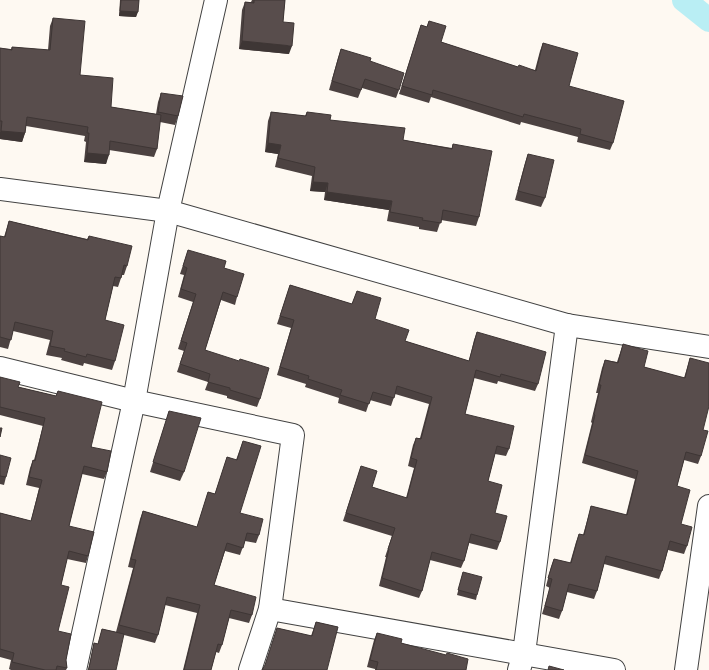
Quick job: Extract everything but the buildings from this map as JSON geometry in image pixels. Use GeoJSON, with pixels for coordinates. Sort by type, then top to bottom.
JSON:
{"type":"FeatureCollection","features":[{"type":"Feature","properties":{"kind":"street"},"geometry":{"type":"LineString","coordinates":[[76,670],[134,401],[168,211],[216,0]]}},
{"type":"Feature","properties":{"kind":"street"},"geometry":{"type":"LineString","coordinates":[[0,189],[168,211],[567,325],[709,347]]}},
{"type":"Feature","properties":{"kind":"street"},"geometry":{"type":"LineString","coordinates":[[521,662],[567,325]]}},
{"type":"Feature","properties":{"kind":"street"},"geometry":{"type":"LineString","coordinates":[[0,368],[134,401],[293,435],[270,609],[250,670]]}},
{"type":"Feature","properties":{"kind":"street"},"geometry":{"type":"LineString","coordinates":[[686,670],[709,506]]}},
{"type":"Feature","properties":{"kind":"street"},"geometry":{"type":"LineString","coordinates":[[270,609],[521,662],[614,670]]}},
{"type":"Feature","properties":{"kind":"waterway"},"geometry":{"type":"LineString","coordinates":[[684,0],[709,20]]}}]}
